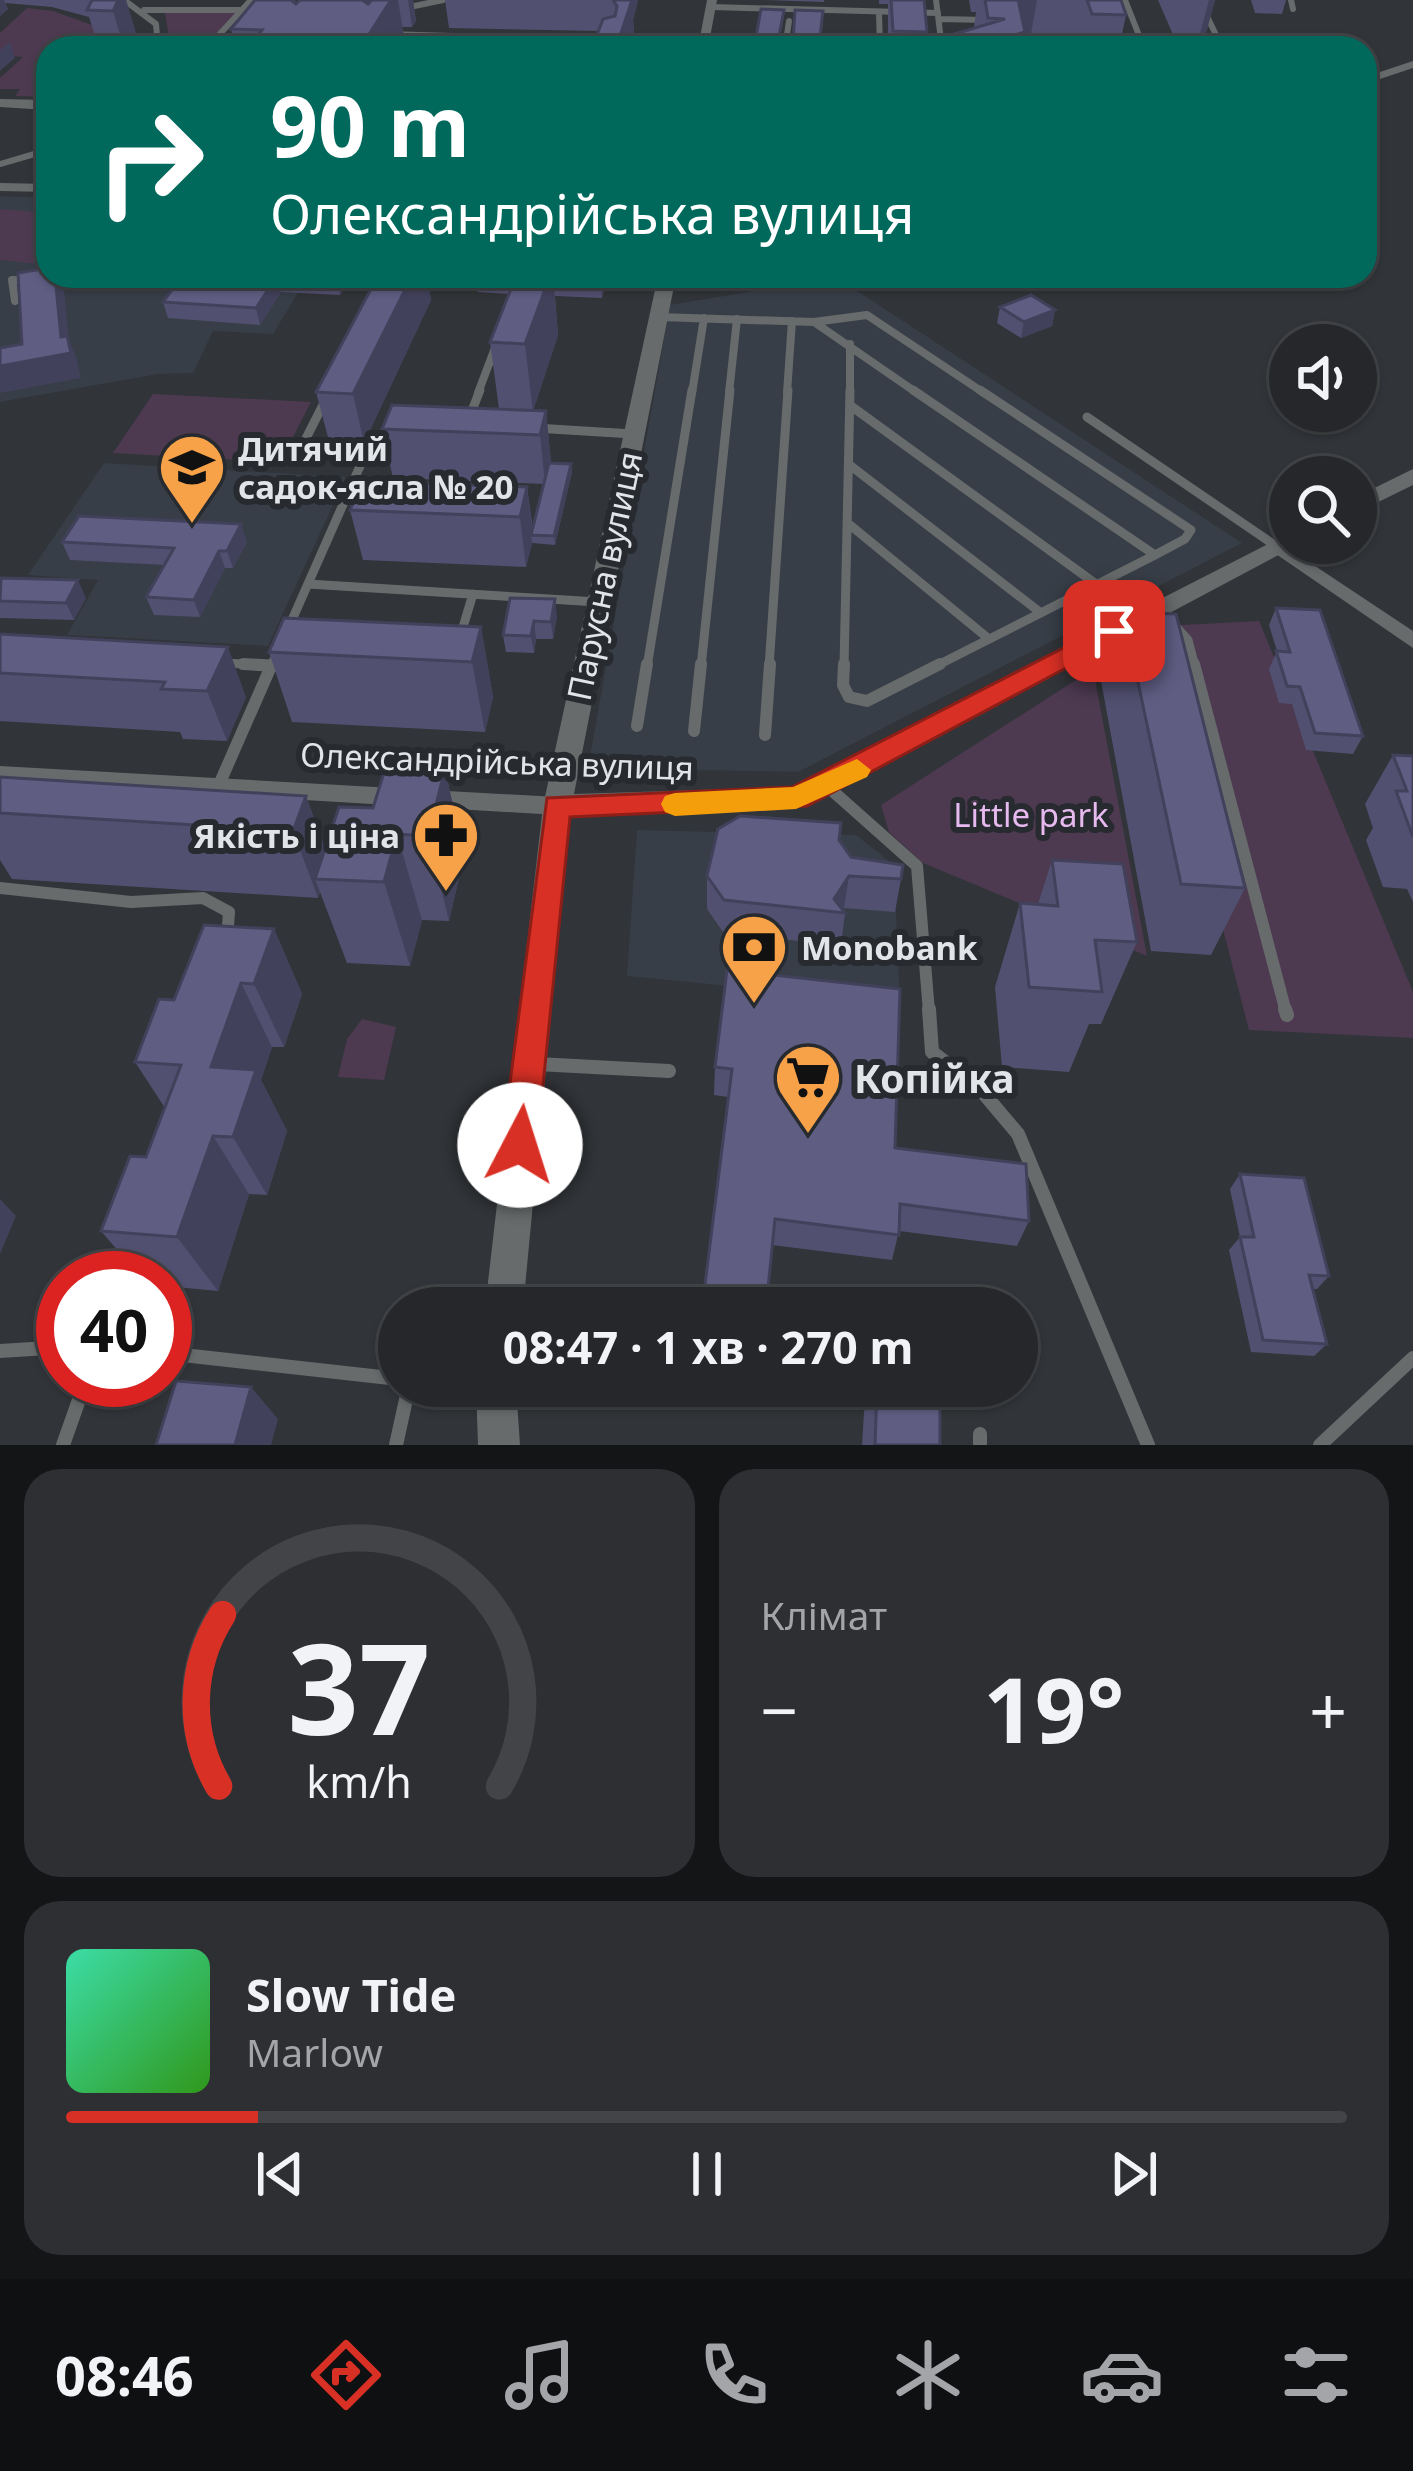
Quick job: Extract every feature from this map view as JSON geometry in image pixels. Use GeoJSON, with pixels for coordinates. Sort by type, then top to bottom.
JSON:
{"type":"FeatureCollection","features":[{"type":"Feature","properties":{"kind":"street"},"geometry":{"type":"LineString","coordinates":[[705,36],[711,3]]}},
{"type":"Feature","properties":{"kind":"street"},"geometry":{"type":"LineString","coordinates":[[1377,77],[1413,64]]}},
{"type":"Feature","properties":{"kind":"street"},"geometry":{"type":"LineString","coordinates":[[0,104],[36,105]]}},
{"type":"Feature","properties":{"kind":"street","name":"Парусна вулиця"},"geometry":{"type":"LineString","coordinates":[[506,1287],[557,806],[665,288]]}},
{"type":"Feature","properties":{"kind":"street"},"geometry":{"type":"LineString","coordinates":[[1377,495],[1413,476]]}},
{"type":"Feature","properties":{"kind":"street","name":"Олександрійська вулиця"},"geometry":{"type":"LineString","coordinates":[[0,774],[37,784],[218,787],[383,804],[771,802],[827,785],[1156,608],[1269,553]]}},
{"type":"Feature","properties":{"kind":"street"},"geometry":{"type":"LineString","coordinates":[[1310,564],[1413,641]]}},
{"type":"Feature","properties":{"kind":"street"},"geometry":{"type":"LineString","coordinates":[[492,1407],[499,1445]]}},
{"type":"Feature","properties":{"kind":"lane"},"geometry":{"type":"LineString","coordinates":[[124,0],[144,10],[161,36]]}},
{"type":"Feature","properties":{"kind":"lane"},"geometry":{"type":"LineString","coordinates":[[218,36],[250,0]]}},
{"type":"Feature","properties":{"kind":"lane"},"geometry":{"type":"LineString","coordinates":[[385,12],[443,0]]}},
{"type":"Feature","properties":{"kind":"lane"},"geometry":{"type":"LineString","coordinates":[[936,0],[940,36]]}},
{"type":"Feature","properties":{"kind":"lane"},"geometry":{"type":"LineString","coordinates":[[1125,0],[1140,36]]}},
{"type":"Feature","properties":{"kind":"lane"},"geometry":{"type":"LineString","coordinates":[[1199,0],[1217,36]]}},
{"type":"Feature","properties":{"kind":"lane"},"geometry":{"type":"LineString","coordinates":[[1291,0],[1293,9]]}},
{"type":"Feature","properties":{"kind":"lane"},"geometry":{"type":"LineString","coordinates":[[711,3],[1004,20]]}},
{"type":"Feature","properties":{"kind":"lane"},"geometry":{"type":"LineString","coordinates":[[144,10],[241,10]]}},
{"type":"Feature","properties":{"kind":"lane"},"geometry":{"type":"LineString","coordinates":[[878,12],[879,36]]}},
{"type":"Feature","properties":{"kind":"lane"},"geometry":{"type":"LineString","coordinates":[[787,36],[789,21]]}},
{"type":"Feature","properties":{"kind":"lane"},"geometry":{"type":"LineString","coordinates":[[1113,23],[1135,24]]}},
{"type":"Feature","properties":{"kind":"lane"},"geometry":{"type":"LineString","coordinates":[[223,30],[246,31]]}},
{"type":"Feature","properties":{"kind":"lane"},"geometry":{"type":"LineString","coordinates":[[386,36],[451,36]]}},
{"type":"Feature","properties":{"kind":"lane"},"geometry":{"type":"LineString","coordinates":[[0,164],[36,154]]}},
{"type":"Feature","properties":{"kind":"lane"},"geometry":{"type":"LineString","coordinates":[[0,187],[36,188]]}},
{"type":"Feature","properties":{"kind":"lane"},"geometry":{"type":"LineString","coordinates":[[15,301],[12,280],[36,281]]}},
{"type":"Feature","properties":{"kind":"lane"},"geometry":{"type":"LineString","coordinates":[[659,317],[814,322],[866,315],[1191,530],[1185,539],[1155,555],[867,701],[849,697],[843,685],[850,525],[850,344]]}},
{"type":"Feature","properties":{"kind":"lane"},"geometry":{"type":"LineString","coordinates":[[637,726],[704,318]]}},
{"type":"Feature","properties":{"kind":"lane"},"geometry":{"type":"LineString","coordinates":[[694,731],[737,319]]}},
{"type":"Feature","properties":{"kind":"lane"},"geometry":{"type":"LineString","coordinates":[[765,735],[791,321]]}},
{"type":"Feature","properties":{"kind":"lane"},"geometry":{"type":"LineString","coordinates":[[814,322],[1155,555]]}},
{"type":"Feature","properties":{"kind":"lane"},"geometry":{"type":"LineString","coordinates":[[489,426],[466,425],[498,338]]}},
{"type":"Feature","properties":{"kind":"lane"},"geometry":{"type":"LineString","coordinates":[[218,787],[364,458],[298,454],[328,394]]}},
{"type":"Feature","properties":{"kind":"lane"},"geometry":{"type":"LineString","coordinates":[[851,406],[1096,584]]}},
{"type":"Feature","properties":{"kind":"lane"},"geometry":{"type":"LineString","coordinates":[[1087,417],[1269,535]]}},
{"type":"Feature","properties":{"kind":"lane"},"geometry":{"type":"LineString","coordinates":[[513,427],[633,434]]}},
{"type":"Feature","properties":{"kind":"lane"},"geometry":{"type":"LineString","coordinates":[[851,466],[1041,613]]}},
{"type":"Feature","properties":{"kind":"lane"},"geometry":{"type":"LineString","coordinates":[[346,500],[368,501]]}},
{"type":"Feature","properties":{"kind":"lane"},"geometry":{"type":"LineString","coordinates":[[850,525],[989,639]]}},
{"type":"Feature","properties":{"kind":"lane"},"geometry":{"type":"LineString","coordinates":[[308,584],[598,602]]}},
{"type":"Feature","properties":{"kind":"lane"},"geometry":{"type":"LineString","coordinates":[[454,656],[472,594]]}},
{"type":"Feature","properties":{"kind":"lane"},"geometry":{"type":"LineString","coordinates":[[1156,608],[1188,640],[1288,1015]]}},
{"type":"Feature","properties":{"kind":"lane"},"geometry":{"type":"LineString","coordinates":[[204,662],[294,667]]}},
{"type":"Feature","properties":{"kind":"lane"},"geometry":{"type":"LineString","coordinates":[[827,785],[917,866],[932,1052],[980,1089],[1018,1135],[1148,1445]]}},
{"type":"Feature","properties":{"kind":"lane"},"geometry":{"type":"LineString","coordinates":[[0,888],[131,902],[203,898],[229,912],[227,943],[220,960]]}},
{"type":"Feature","properties":{"kind":"lane"},"geometry":{"type":"LineString","coordinates":[[527,1063],[669,1070]]}},
{"type":"Feature","properties":{"kind":"lane"},"geometry":{"type":"LineString","coordinates":[[125,1251],[130,1233]]}},
{"type":"Feature","properties":{"kind":"lane"},"geometry":{"type":"LineString","coordinates":[[0,1351],[36,1349]]}},
{"type":"Feature","properties":{"kind":"lane"},"geometry":{"type":"LineString","coordinates":[[192,1356],[378,1377]]}},
{"type":"Feature","properties":{"kind":"lane"},"geometry":{"type":"LineString","coordinates":[[1320,1445],[1413,1358]]}},
{"type":"Feature","properties":{"kind":"lane"},"geometry":{"type":"LineString","coordinates":[[63,1445],[76,1407]]}},
{"type":"Feature","properties":{"kind":"lane"},"geometry":{"type":"LineString","coordinates":[[396,1445],[404,1407]]}},
{"type":"Feature","properties":{"kind":"shaded area"},"geometry":{"type":"Polygon","coordinates":[[[0,196],[36,198],[36,288],[301,288],[273,334],[213,331],[193,373],[158,374],[0,402],[0,196]]]}},
{"type":"Feature","properties":{"kind":"shaded area"},"geometry":{"type":"Polygon","coordinates":[[[771,288],[853,288],[1242,543],[798,772],[588,768],[670,305],[771,288]]]}},
{"type":"Feature","properties":{"kind":"shaded area","name":"Дитячий садок-ясла № 20"},"geometry":{"type":"Polygon","coordinates":[[[104,463],[346,477],[268,646],[67,635],[98,580],[28,575],[104,463]]]}},
{"type":"Feature","properties":{"kind":"shaded area"},"geometry":{"type":"Polygon","coordinates":[[[637,830],[856,835],[894,865],[900,1003],[627,976],[637,830]]]}},
{"type":"Feature","properties":{"kind":"green space"},"geometry":{"type":"Polygon","coordinates":[[[27,8],[53,11],[92,25],[97,36],[36,36],[36,97],[15,96],[20,89],[0,89],[0,78],[23,57],[0,55],[0,33],[27,8]]]}},
{"type":"Feature","properties":{"kind":"green space"},"geometry":{"type":"Polygon","coordinates":[[[164,8],[241,10],[218,36],[169,36],[164,8]]]}},
{"type":"Feature","properties":{"kind":"green space"},"geometry":{"type":"Polygon","coordinates":[[[0,209],[36,212],[36,264],[0,260],[0,209]]]}},
{"type":"Feature","properties":{"kind":"green space"},"geometry":{"type":"Polygon","coordinates":[[[153,394],[311,402],[280,462],[113,453],[153,394]]]}},
{"type":"Feature","properties":{"kind":"green space"},"geometry":{"type":"Polygon","coordinates":[[[1259,621],[1413,992],[1413,1038],[1249,1030],[1145,627],[1259,621]]]}},
{"type":"Feature","properties":{"kind":"green space","name":"Little park"},"geometry":{"type":"Polygon","coordinates":[[[1093,669],[1147,956],[923,863],[889,832],[881,805],[1093,669]]]}},
{"type":"Feature","properties":{"kind":"green space"},"geometry":{"type":"Polygon","coordinates":[[[362,1019],[396,1027],[384,1080],[338,1077],[347,1039],[362,1019]]]}},
{"type":"Feature","properties":{"kind":"building"},"geometry":{"type":"Polygon","coordinates":[[[92,0],[118,0],[113,11],[87,10],[92,0]]]}},
{"type":"Feature","properties":{"kind":"building"},"geometry":{"type":"Polygon","coordinates":[[[255,0],[296,4],[300,0],[362,0],[368,4],[391,0],[368,36],[257,36],[262,30],[231,29],[255,0]]]}},
{"type":"Feature","properties":{"kind":"building"},"geometry":{"type":"Polygon","coordinates":[[[613,0],[632,0],[620,36],[597,36],[603,19],[615,16],[613,0]]]}},
{"type":"Feature","properties":{"kind":"building"},"geometry":{"type":"Polygon","coordinates":[[[891,0],[924,0],[927,32],[893,31],[891,0]]]}},
{"type":"Feature","properties":{"kind":"building"},"geometry":{"type":"Polygon","coordinates":[[[985,0],[1018,0],[1025,32],[948,36],[1005,19],[988,18],[985,0]]]}},
{"type":"Feature","properties":{"kind":"building"},"geometry":{"type":"Polygon","coordinates":[[[1087,0],[1121,0],[1126,15],[1092,14],[1087,0]]]}},
{"type":"Feature","properties":{"kind":"building"},"geometry":{"type":"Polygon","coordinates":[[[761,9],[784,10],[779,36],[756,36],[761,9]]]}},
{"type":"Feature","properties":{"kind":"building"},"geometry":{"type":"Polygon","coordinates":[[[795,10],[823,11],[820,36],[793,36],[795,10]]]}},
{"type":"Feature","properties":{"kind":"building"},"geometry":{"type":"Polygon","coordinates":[[[36,270],[36,288],[56,288],[61,337],[67,336],[71,353],[0,366],[0,348],[22,344],[18,273],[36,270]]]}},
{"type":"Feature","properties":{"kind":"building"},"geometry":{"type":"Polygon","coordinates":[[[173,288],[269,288],[256,308],[163,302],[173,288]]]}},
{"type":"Feature","properties":{"kind":"building"},"geometry":{"type":"Polygon","coordinates":[[[372,288],[406,288],[353,394],[316,392],[372,288]]]}},
{"type":"Feature","properties":{"kind":"building"},"geometry":{"type":"Polygon","coordinates":[[[511,288],[546,288],[525,344],[490,342],[511,288]]]}},
{"type":"Feature","properties":{"kind":"building"},"geometry":{"type":"Polygon","coordinates":[[[1031,295],[1055,310],[1024,322],[1000,307],[1031,295]]]}},
{"type":"Feature","properties":{"kind":"building"},"geometry":{"type":"Polygon","coordinates":[[[392,405],[546,411],[540,435],[382,429],[392,405]]]}},
{"type":"Feature","properties":{"kind":"building"},"geometry":{"type":"Polygon","coordinates":[[[549,463],[571,464],[554,536],[531,535],[549,463]]]}},
{"type":"Feature","properties":{"kind":"building"},"geometry":{"type":"Polygon","coordinates":[[[362,481],[527,487],[520,517],[350,510],[362,481]]]}},
{"type":"Feature","properties":{"kind":"building"},"geometry":{"type":"Polygon","coordinates":[[[79,516],[241,524],[227,551],[219,551],[194,600],[146,597],[174,548],[62,542],[79,516]]]}},
{"type":"Feature","properties":{"kind":"building"},"geometry":{"type":"Polygon","coordinates":[[[1,578],[78,580],[66,603],[0,601],[1,578]]]}},
{"type":"Feature","properties":{"kind":"building"},"geometry":{"type":"Polygon","coordinates":[[[510,598],[555,599],[551,622],[534,621],[531,636],[503,635],[510,598]]]}},
{"type":"Feature","properties":{"kind":"building"},"geometry":{"type":"Polygon","coordinates":[[[1276,608],[1320,610],[1363,736],[1315,733],[1300,687],[1287,686],[1276,651],[1290,652],[1276,608]]]}},
{"type":"Feature","properties":{"kind":"building"},"geometry":{"type":"Polygon","coordinates":[[[1123,612],[1176,614],[1245,888],[1181,884],[1123,612]]]}},
{"type":"Feature","properties":{"kind":"building"},"geometry":{"type":"Polygon","coordinates":[[[284,618],[481,627],[472,662],[269,652],[284,618]]]}},
{"type":"Feature","properties":{"kind":"building"},"geometry":{"type":"Polygon","coordinates":[[[0,634],[228,647],[207,691],[161,689],[165,682],[0,673],[0,634]]]}},
{"type":"Feature","properties":{"kind":"building"},"geometry":{"type":"Polygon","coordinates":[[[1393,755],[1413,756],[1413,837],[1396,791],[1407,791],[1393,755]]]}},
{"type":"Feature","properties":{"kind":"building"},"geometry":{"type":"Polygon","coordinates":[[[386,766],[445,769],[428,836],[397,834],[384,882],[315,879],[339,807],[373,808],[386,766]]]}},
{"type":"Feature","properties":{"kind":"building"},"geometry":{"type":"Polygon","coordinates":[[[0,777],[306,796],[293,831],[0,813],[0,777]]]}},
{"type":"Feature","properties":{"kind":"building"},"geometry":{"type":"Polygon","coordinates":[[[740,816],[841,823],[839,840],[851,857],[903,865],[901,879],[849,876],[834,899],[845,913],[724,900],[707,876],[718,829],[740,816]]]}},
{"type":"Feature","properties":{"kind":"building"},"geometry":{"type":"Polygon","coordinates":[[[1052,860],[1123,864],[1137,942],[1095,940],[1102,992],[1029,987],[1020,903],[1058,906],[1052,860]]]}},
{"type":"Feature","properties":{"kind":"building"},"geometry":{"type":"Polygon","coordinates":[[[204,925],[274,929],[254,984],[241,983],[211,1067],[256,1070],[233,1137],[213,1136],[177,1237],[101,1231],[130,1156],[146,1157],[181,1065],[135,1062],[159,999],[174,1000],[204,925]]]}},
{"type":"Feature","properties":{"kind":"building","name":"Копійка"},"geometry":{"type":"Polygon","coordinates":[[[727,970],[900,989],[895,1148],[1026,1164],[1029,1221],[900,1204],[899,1235],[775,1219],[768,1287],[705,1287],[732,1069],[715,1067],[727,970]]]}},
{"type":"Feature","properties":{"kind":"building"},"geometry":{"type":"Polygon","coordinates":[[[1240,1174],[1304,1178],[1329,1276],[1309,1275],[1327,1344],[1263,1340],[1240,1237],[1254,1237],[1240,1174]]]}},
{"type":"Feature","properties":{"kind":"building"},"geometry":{"type":"Polygon","coordinates":[[[192,1382],[251,1387],[235,1445],[156,1445],[168,1407],[192,1407],[192,1382]]]}},
{"type":"Feature","properties":{"kind":"building"},"geometry":{"type":"Polygon","coordinates":[[[876,1407],[940,1407],[940,1445],[875,1445],[876,1407]]]}},
{"type":"Feature","properties":{"kind":"slow traffic"},"geometry":{"type":"LineString","coordinates":[[675,804],[796,798],[857,770]]}},
{"type":"Feature","properties":{"kind":"place","name":"Дитячий садок-ясла № 20"},"geometry":{"type":"Point","coordinates":[192,526]}},
{"type":"Feature","properties":{"kind":"place","name":"Якість і ціна"},"geometry":{"type":"Point","coordinates":[446,894]}},
{"type":"Feature","properties":{"kind":"place","name":"Monobank"},"geometry":{"type":"Point","coordinates":[754,1006]}},
{"type":"Feature","properties":{"kind":"place","name":"Копійка"},"geometry":{"type":"Point","coordinates":[808,1136]}},
{"type":"Feature","properties":{"kind":"route"},"geometry":{"type":"LineString","coordinates":[[520,1145],[557,806],[796,798],[1114,631]]}}]}
